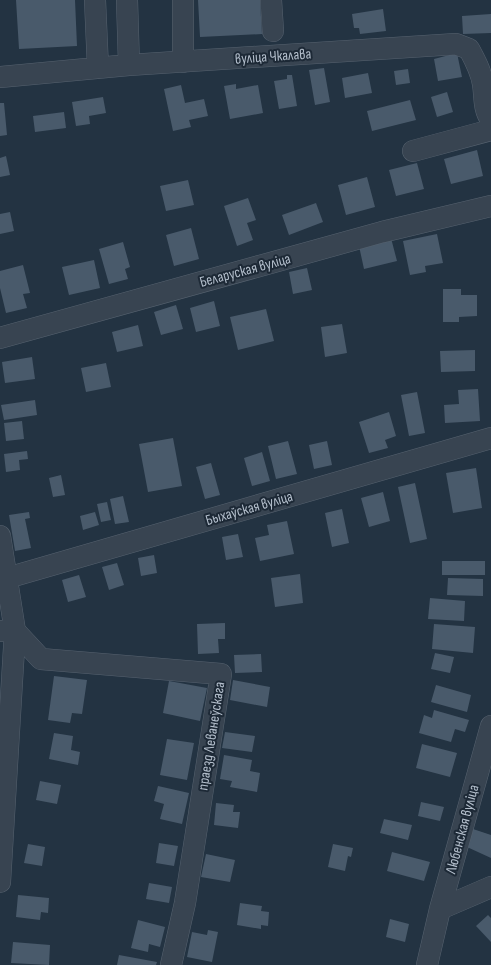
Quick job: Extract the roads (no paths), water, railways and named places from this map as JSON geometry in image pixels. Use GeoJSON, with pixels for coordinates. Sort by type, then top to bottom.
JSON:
{"type":"FeatureCollection","features":[{"type":"Feature","properties":{"kind":"street"},"geometry":{"type":"LineString","coordinates":[[95,0],[98,68]]}},
{"type":"Feature","properties":{"kind":"street"},"geometry":{"type":"LineString","coordinates":[[127,0],[129,65]]}},
{"type":"Feature","properties":{"kind":"street"},"geometry":{"type":"LineString","coordinates":[[183,0],[183,62]]}},
{"type":"Feature","properties":{"kind":"street"},"geometry":{"type":"LineString","coordinates":[[271,0],[273,31]]}},
{"type":"Feature","properties":{"kind":"street","name":"вуліца Чкалава"},"geometry":{"type":"LineString","coordinates":[[0,77],[129,65],[456,44],[469,49],[478,66],[483,83],[486,110],[491,120]]}},
{"type":"Feature","properties":{"kind":"street"},"geometry":{"type":"LineString","coordinates":[[413,151],[491,130]]}},
{"type":"Feature","properties":{"kind":"street","name":"Беларуская вуліца"},"geometry":{"type":"LineString","coordinates":[[0,338],[374,234],[491,206]]}},
{"type":"Feature","properties":{"kind":"street","name":"Быхаўская вуліца"},"geometry":{"type":"LineString","coordinates":[[7,578],[491,438]]}},
{"type":"Feature","properties":{"kind":"street"},"geometry":{"type":"LineString","coordinates":[[0,536],[7,578],[8,631],[0,882]]}},
{"type":"Feature","properties":{"kind":"street","name":"праезд Леванеўскага"},"geometry":{"type":"LineString","coordinates":[[8,631],[41,658],[221,674],[184,903],[171,965]]}},
{"type":"Feature","properties":{"kind":"street","name":"Любенская вуліца"},"geometry":{"type":"LineString","coordinates":[[427,965],[440,909],[491,726]]}},
{"type":"Feature","properties":{"kind":"street"},"geometry":{"type":"LineString","coordinates":[[440,909],[491,887]]}}]}
